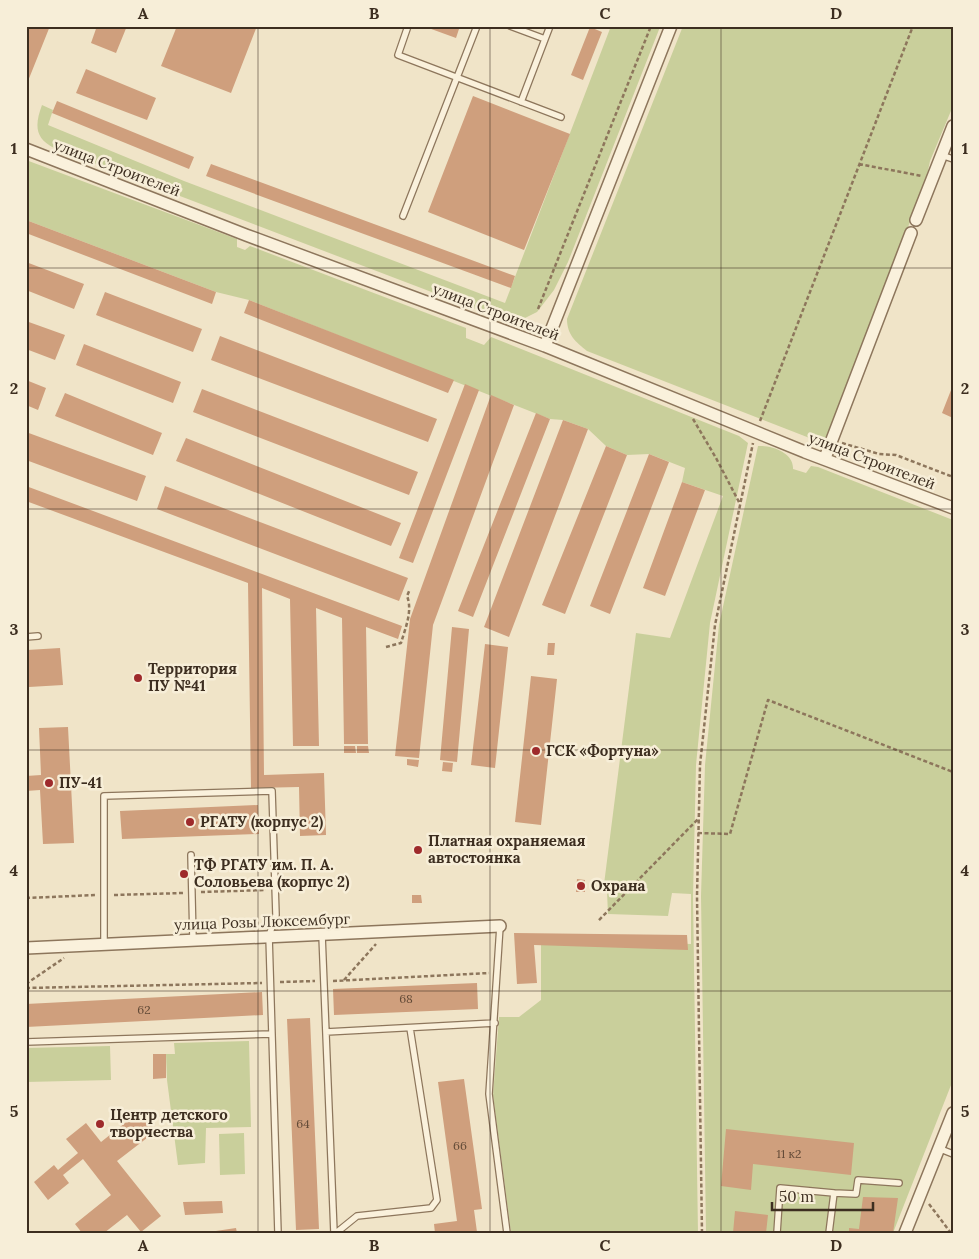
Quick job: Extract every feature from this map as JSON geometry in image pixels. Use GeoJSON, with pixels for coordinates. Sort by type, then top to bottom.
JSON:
{"type":"FeatureCollection","features":[{"type":"Feature","properties":{"kind":"street"},"geometry":{"type":"LineString","coordinates":[[545,346],[671,26]]}},
{"type":"Feature","properties":{"kind":"street"},"geometry":{"type":"LineString","coordinates":[[916,220],[953,126]]}},
{"type":"Feature","properties":{"kind":"street","name":"улица Строителей"},"geometry":{"type":"LineString","coordinates":[[26,149],[545,346],[756,432],[953,508]]}},
{"type":"Feature","properties":{"kind":"street"},"geometry":{"type":"LineString","coordinates":[[825,458],[911,233]]}},
{"type":"Feature","properties":{"kind":"street","name":"улица Розы Люксембург"},"geometry":{"type":"LineString","coordinates":[[26,948],[500,926]]}},
{"type":"Feature","properties":{"kind":"street"},"geometry":{"type":"LineString","coordinates":[[906,1233],[953,1113]]}},
{"type":"Feature","properties":{"kind":"lane"},"geometry":{"type":"LineString","coordinates":[[408,26],[398,56],[561,117]]}},
{"type":"Feature","properties":{"kind":"lane"},"geometry":{"type":"LineString","coordinates":[[403,216],[477,26]]}},
{"type":"Feature","properties":{"kind":"lane"},"geometry":{"type":"LineString","coordinates":[[510,26],[545,39]]}},
{"type":"Feature","properties":{"kind":"lane"},"geometry":{"type":"LineString","coordinates":[[521,102],[550,26]]}},
{"type":"Feature","properties":{"kind":"lane"},"geometry":{"type":"LineString","coordinates":[[941,155],[953,159]]}},
{"type":"Feature","properties":{"kind":"lane"},"geometry":{"type":"LineString","coordinates":[[26,637],[38,636]]}},
{"type":"Feature","properties":{"kind":"lane"},"geometry":{"type":"LineString","coordinates":[[104,944],[104,796],[272,791],[276,915],[269,936],[278,1233]]}},
{"type":"Feature","properties":{"kind":"lane"},"geometry":{"type":"LineString","coordinates":[[192,855],[192,940]]}},
{"type":"Feature","properties":{"kind":"lane"},"geometry":{"type":"LineString","coordinates":[[500,926],[490,1094],[507,1233]]}},
{"type":"Feature","properties":{"kind":"lane"},"geometry":{"type":"LineString","coordinates":[[322,935],[335,1233]]}},
{"type":"Feature","properties":{"kind":"lane"},"geometry":{"type":"LineString","coordinates":[[326,1032],[495,1023]]}},
{"type":"Feature","properties":{"kind":"lane"},"geometry":{"type":"LineString","coordinates":[[335,1233],[356,1216],[431,1208],[436,1200],[410,1028]]}},
{"type":"Feature","properties":{"kind":"lane"},"geometry":{"type":"LineString","coordinates":[[26,1042],[272,1034]]}},
{"type":"Feature","properties":{"kind":"lane"},"geometry":{"type":"LineString","coordinates":[[938,1148],[953,1154]]}},
{"type":"Feature","properties":{"kind":"lane"},"geometry":{"type":"LineString","coordinates":[[777,1233],[780,1188],[856,1194],[858,1180],[899,1182]]}},
{"type":"Feature","properties":{"kind":"lane"},"geometry":{"type":"LineString","coordinates":[[829,1233],[834,1193]]}},
{"type":"Feature","properties":{"kind":"path"},"geometry":{"type":"LineString","coordinates":[[538,309],[651,26]]}},
{"type":"Feature","properties":{"kind":"path"},"geometry":{"type":"LineString","coordinates":[[702,1233],[699,1120],[698,833],[700,765],[715,624],[756,432],[913,26]]}},
{"type":"Feature","properties":{"kind":"path"},"geometry":{"type":"LineString","coordinates":[[859,164],[932,178]]}},
{"type":"Feature","properties":{"kind":"path"},"geometry":{"type":"LineString","coordinates":[[682,401],[716,458],[740,505]]}},
{"type":"Feature","properties":{"kind":"path"},"geometry":{"type":"LineString","coordinates":[[832,440],[879,454],[896,455],[953,477]]}},
{"type":"Feature","properties":{"kind":"path"},"geometry":{"type":"LineString","coordinates":[[386,647],[401,643],[409,614],[410,604],[407,596],[410,589]]}},
{"type":"Feature","properties":{"kind":"path"},"geometry":{"type":"LineString","coordinates":[[698,833],[730,834],[768,700],[953,772]]}},
{"type":"Feature","properties":{"kind":"path"},"geometry":{"type":"LineString","coordinates":[[600,920],[699,818]]}},
{"type":"Feature","properties":{"kind":"path"},"geometry":{"type":"LineString","coordinates":[[26,898],[275,890]]}},
{"type":"Feature","properties":{"kind":"path"},"geometry":{"type":"LineString","coordinates":[[344,980],[387,932]]}},
{"type":"Feature","properties":{"kind":"path"},"geometry":{"type":"LineString","coordinates":[[26,984],[84,945]]}},
{"type":"Feature","properties":{"kind":"path"},"geometry":{"type":"LineString","coordinates":[[920,1194],[951,1233]]}},
{"type":"Feature","properties":{"kind":"green space"},"geometry":{"type":"Polygon","coordinates":[[[611,26],[660,27],[568,262],[554,290],[537,312],[521,320],[505,320],[54,148],[43,140],[38,130],[37,124],[42,105],[53,110],[48,125],[184,181],[505,303],[611,26]]]}},
{"type":"Feature","properties":{"kind":"green space"},"geometry":{"type":"Polygon","coordinates":[[[683,26],[953,26],[953,106],[930,161],[926,180],[825,444],[587,351],[570,334],[567,319],[683,26]]]}},
{"type":"Feature","properties":{"kind":"green space"},"geometry":{"type":"Polygon","coordinates":[[[26,160],[237,239],[237,247],[245,250],[250,246],[466,328],[466,338],[484,345],[491,337],[739,436],[748,443],[710,623],[696,765],[693,897],[698,1233],[511,1233],[493,1095],[499,1017],[519,1017],[541,1000],[541,940],[691,944],[691,894],[672,893],[668,916],[608,914],[607,892],[603,892],[636,633],[670,638],[723,496],[682,482],[685,468],[649,454],[627,455],[606,446],[588,429],[563,420],[550,419],[249,300],[216,292],[26,220],[26,160]]]}},
{"type":"Feature","properties":{"kind":"green space"},"geometry":{"type":"Polygon","coordinates":[[[758,446],[770,447],[786,454],[792,463],[793,469],[806,473],[811,466],[818,467],[953,520],[953,1080],[893,1233],[706,1233],[701,896],[705,765],[719,625],[758,446]]]}},
{"type":"Feature","properties":{"kind":"green space"},"geometry":{"type":"Polygon","coordinates":[[[249,1041],[251,1127],[206,1128],[205,1163],[178,1165],[167,1080],[166,1054],[175,1054],[174,1043],[249,1041]]]}},
{"type":"Feature","properties":{"kind":"green space"},"geometry":{"type":"Polygon","coordinates":[[[110,1046],[111,1080],[26,1082],[26,1048],[110,1046]]]}},
{"type":"Feature","properties":{"kind":"green space"},"geometry":{"type":"Polygon","coordinates":[[[244,1133],[245,1174],[220,1175],[219,1134],[244,1133]]]}},
{"type":"Feature","properties":{"kind":"building"},"geometry":{"type":"Polygon","coordinates":[[[26,26],[50,26],[26,86],[26,26]]]}},
{"type":"Feature","properties":{"kind":"building"},"geometry":{"type":"Polygon","coordinates":[[[97,26],[127,26],[116,53],[91,43],[97,26]]]}},
{"type":"Feature","properties":{"kind":"building"},"geometry":{"type":"Polygon","coordinates":[[[177,26],[257,26],[231,93],[161,66],[177,26]]]}},
{"type":"Feature","properties":{"kind":"building"},"geometry":{"type":"Polygon","coordinates":[[[423,26],[460,26],[456,38],[423,26]]]}},
{"type":"Feature","properties":{"kind":"building"},"geometry":{"type":"Polygon","coordinates":[[[590,27],[602,32],[583,80],[571,75],[590,27]]]}},
{"type":"Feature","properties":{"kind":"building"},"geometry":{"type":"Polygon","coordinates":[[[86,69],[156,98],[147,120],[76,93],[86,69]]]}},
{"type":"Feature","properties":{"kind":"building"},"geometry":{"type":"Polygon","coordinates":[[[473,96],[570,134],[524,250],[428,212],[473,96]]]}},
{"type":"Feature","properties":{"kind":"building"},"geometry":{"type":"Polygon","coordinates":[[[57,101],[194,157],[189,169],[52,113],[57,101]]]}},
{"type":"Feature","properties":{"kind":"building"},"geometry":{"type":"Polygon","coordinates":[[[211,164],[515,276],[511,288],[206,176],[211,164]]]}},
{"type":"Feature","properties":{"kind":"building"},"geometry":{"type":"Polygon","coordinates":[[[26,220],[216,292],[212,304],[26,233],[26,220]]]}},
{"type":"Feature","properties":{"kind":"building"},"geometry":{"type":"Polygon","coordinates":[[[26,262],[84,284],[74,309],[26,290],[26,262]]]}},
{"type":"Feature","properties":{"kind":"building"},"geometry":{"type":"Polygon","coordinates":[[[105,292],[202,329],[193,352],[96,315],[105,292]]]}},
{"type":"Feature","properties":{"kind":"building"},"geometry":{"type":"Polygon","coordinates":[[[249,300],[454,380],[448,393],[244,313],[249,300]]]}},
{"type":"Feature","properties":{"kind":"building"},"geometry":{"type":"Polygon","coordinates":[[[26,321],[65,335],[55,360],[26,349],[26,321]]]}},
{"type":"Feature","properties":{"kind":"building"},"geometry":{"type":"Polygon","coordinates":[[[220,336],[437,419],[428,442],[211,360],[220,336]]]}},
{"type":"Feature","properties":{"kind":"building"},"geometry":{"type":"Polygon","coordinates":[[[84,344],[181,382],[173,403],[76,365],[84,344]]]}},
{"type":"Feature","properties":{"kind":"building"},"geometry":{"type":"Polygon","coordinates":[[[26,380],[46,388],[38,410],[26,405],[26,380]]]}},
{"type":"Feature","properties":{"kind":"building"},"geometry":{"type":"Polygon","coordinates":[[[465,384],[479,390],[413,563],[399,558],[465,384]]]}},
{"type":"Feature","properties":{"kind":"building"},"geometry":{"type":"Polygon","coordinates":[[[953,385],[953,418],[942,413],[953,385]]]}},
{"type":"Feature","properties":{"kind":"building"},"geometry":{"type":"Polygon","coordinates":[[[202,389],[418,472],[409,495],[193,412],[202,389]]]}},
{"type":"Feature","properties":{"kind":"building"},"geometry":{"type":"Polygon","coordinates":[[[65,393],[162,433],[153,455],[55,416],[65,393]]]}},
{"type":"Feature","properties":{"kind":"building"},"geometry":{"type":"Polygon","coordinates":[[[491,395],[514,405],[433,625],[419,758],[395,756],[410,619],[491,395]]]}},
{"type":"Feature","properties":{"kind":"building"},"geometry":{"type":"Polygon","coordinates":[[[536,413],[550,419],[473,617],[458,611],[536,413]]]}},
{"type":"Feature","properties":{"kind":"building"},"geometry":{"type":"Polygon","coordinates":[[[563,420],[588,429],[509,637],[484,627],[563,420]]]}},
{"type":"Feature","properties":{"kind":"building"},"geometry":{"type":"Polygon","coordinates":[[[26,432],[146,476],[137,501],[26,460],[26,432]]]}},
{"type":"Feature","properties":{"kind":"building"},"geometry":{"type":"Polygon","coordinates":[[[186,438],[401,523],[391,546],[176,461],[186,438]]]}},
{"type":"Feature","properties":{"kind":"building"},"geometry":{"type":"Polygon","coordinates":[[[606,446],[627,455],[565,614],[542,605],[606,446]]]}},
{"type":"Feature","properties":{"kind":"building"},"geometry":{"type":"Polygon","coordinates":[[[649,454],[669,462],[610,614],[590,606],[649,454]]]}},
{"type":"Feature","properties":{"kind":"building"},"geometry":{"type":"Polygon","coordinates":[[[682,482],[705,490],[665,596],[643,588],[682,482]]]}},
{"type":"Feature","properties":{"kind":"building"},"geometry":{"type":"Polygon","coordinates":[[[26,486],[402,626],[398,639],[366,627],[368,744],[344,744],[342,618],[316,608],[319,746],[293,746],[290,599],[262,588],[264,775],[324,773],[326,835],[300,836],[299,787],[251,788],[248,583],[26,501],[26,486]]]}},
{"type":"Feature","properties":{"kind":"building"},"geometry":{"type":"Polygon","coordinates":[[[165,486],[408,578],[399,601],[157,509],[165,486]]]}},
{"type":"Feature","properties":{"kind":"building"},"geometry":{"type":"Polygon","coordinates":[[[452,627],[469,629],[457,762],[440,760],[452,627]]]}},
{"type":"Feature","properties":{"kind":"building"},"geometry":{"type":"Polygon","coordinates":[[[548,643],[555,643],[554,655],[547,655],[548,643]]]}},
{"type":"Feature","properties":{"kind":"building"},"geometry":{"type":"Polygon","coordinates":[[[485,644],[508,647],[495,768],[471,765],[485,644]]]}},
{"type":"Feature","properties":{"kind":"building"},"geometry":{"type":"Polygon","coordinates":[[[60,648],[63,685],[29,687],[27,650],[60,648]]]}},
{"type":"Feature","properties":{"kind":"building","name":"ГСК «Фортуна»"},"geometry":{"type":"Polygon","coordinates":[[[531,676],[557,679],[541,825],[515,822],[531,676]]]}},
{"type":"Feature","properties":{"kind":"building","name":"ПУ-41"},"geometry":{"type":"Polygon","coordinates":[[[68,727],[74,843],[43,844],[40,790],[26,791],[26,776],[41,775],[39,728],[68,727]]]}},
{"type":"Feature","properties":{"kind":"building"},"geometry":{"type":"Polygon","coordinates":[[[344,746],[355,746],[356,753],[344,753],[344,746]]]}},
{"type":"Feature","properties":{"kind":"building"},"geometry":{"type":"Polygon","coordinates":[[[357,746],[368,746],[369,753],[357,753],[357,746]]]}},
{"type":"Feature","properties":{"kind":"building"},"geometry":{"type":"Polygon","coordinates":[[[407,759],[419,760],[418,767],[407,765],[407,759]]]}},
{"type":"Feature","properties":{"kind":"building"},"geometry":{"type":"Polygon","coordinates":[[[443,762],[453,763],[452,772],[442,771],[443,762]]]}},
{"type":"Feature","properties":{"kind":"building","name":"РГАТУ (корпус 2)"},"geometry":{"type":"Polygon","coordinates":[[[258,805],[259,834],[122,839],[120,811],[258,805]]]}},
{"type":"Feature","properties":{"kind":"building","name":"Охрана"},"geometry":{"type":"Polygon","coordinates":[[[577,879],[585,880],[585,892],[576,892],[577,879]]]}},
{"type":"Feature","properties":{"kind":"building"},"geometry":{"type":"Polygon","coordinates":[[[412,895],[421,895],[422,903],[412,903],[412,895]]]}},
{"type":"Feature","properties":{"kind":"building"},"geometry":{"type":"Polygon","coordinates":[[[514,933],[687,935],[688,950],[534,945],[537,983],[517,984],[514,933]]]}},
{"type":"Feature","properties":{"kind":"building"},"geometry":{"type":"Polygon","coordinates":[[[477,983],[478,1009],[334,1015],[333,989],[477,983]]]}},
{"type":"Feature","properties":{"kind":"building"},"geometry":{"type":"Polygon","coordinates":[[[262,992],[263,1015],[26,1027],[26,1004],[262,992]]]}},
{"type":"Feature","properties":{"kind":"building"},"geometry":{"type":"Polygon","coordinates":[[[310,1018],[319,1229],[296,1230],[287,1019],[310,1018]]]}},
{"type":"Feature","properties":{"kind":"building"},"geometry":{"type":"Polygon","coordinates":[[[153,1054],[166,1054],[166,1078],[153,1079],[153,1054]]]}},
{"type":"Feature","properties":{"kind":"building"},"geometry":{"type":"Polygon","coordinates":[[[464,1079],[482,1209],[474,1210],[477,1232],[435,1233],[434,1224],[457,1221],[438,1082],[464,1079]]]}},
{"type":"Feature","properties":{"kind":"building"},"geometry":{"type":"Polygon","coordinates":[[[140,1111],[156,1131],[117,1161],[161,1216],[141,1232],[127,1215],[104,1233],[82,1233],[75,1224],[111,1195],[83,1159],[63,1175],[69,1183],[48,1200],[34,1182],[54,1165],[58,1170],[78,1153],[66,1139],[86,1123],[101,1142],[140,1111]]]}},
{"type":"Feature","properties":{"kind":"building"},"geometry":{"type":"Polygon","coordinates":[[[726,1129],[854,1143],[851,1175],[753,1164],[751,1190],[721,1186],[726,1129]]]}},
{"type":"Feature","properties":{"kind":"building"},"geometry":{"type":"Polygon","coordinates":[[[863,1197],[898,1198],[893,1233],[849,1233],[849,1228],[859,1229],[863,1197]]]}},
{"type":"Feature","properties":{"kind":"building"},"geometry":{"type":"Polygon","coordinates":[[[222,1201],[223,1213],[185,1215],[183,1202],[222,1201]]]}},
{"type":"Feature","properties":{"kind":"building"},"geometry":{"type":"Polygon","coordinates":[[[735,1211],[768,1215],[766,1233],[733,1233],[735,1211]]]}},
{"type":"Feature","properties":{"kind":"building"},"geometry":{"type":"Polygon","coordinates":[[[236,1228],[237,1233],[209,1233],[209,1232],[236,1228]]]}},
{"type":"Feature","properties":{"kind":"place","name":"Территория ПУ №41"},"geometry":{"type":"Point","coordinates":[138,678]}},
{"type":"Feature","properties":{"kind":"place","name":"ГСК «Фортуна»"},"geometry":{"type":"Point","coordinates":[536,751]}},
{"type":"Feature","properties":{"kind":"place","name":"ПУ-41"},"geometry":{"type":"Point","coordinates":[49,783]}},
{"type":"Feature","properties":{"kind":"place","name":"РГАТУ (корпус 2)"},"geometry":{"type":"Point","coordinates":[190,822]}},
{"type":"Feature","properties":{"kind":"place","name":"Платная охраняемая автостоянка"},"geometry":{"type":"Point","coordinates":[418,850]}},
{"type":"Feature","properties":{"kind":"place","name":"ТФ РГАТУ им. П. А. Соловьева (корпус 2)"},"geometry":{"type":"Point","coordinates":[184,874]}},
{"type":"Feature","properties":{"kind":"place","name":"Охрана"},"geometry":{"type":"Point","coordinates":[581,886]}},
{"type":"Feature","properties":{"kind":"place","name":"Центр детского творчества"},"geometry":{"type":"Point","coordinates":[100,1124]}}]}
